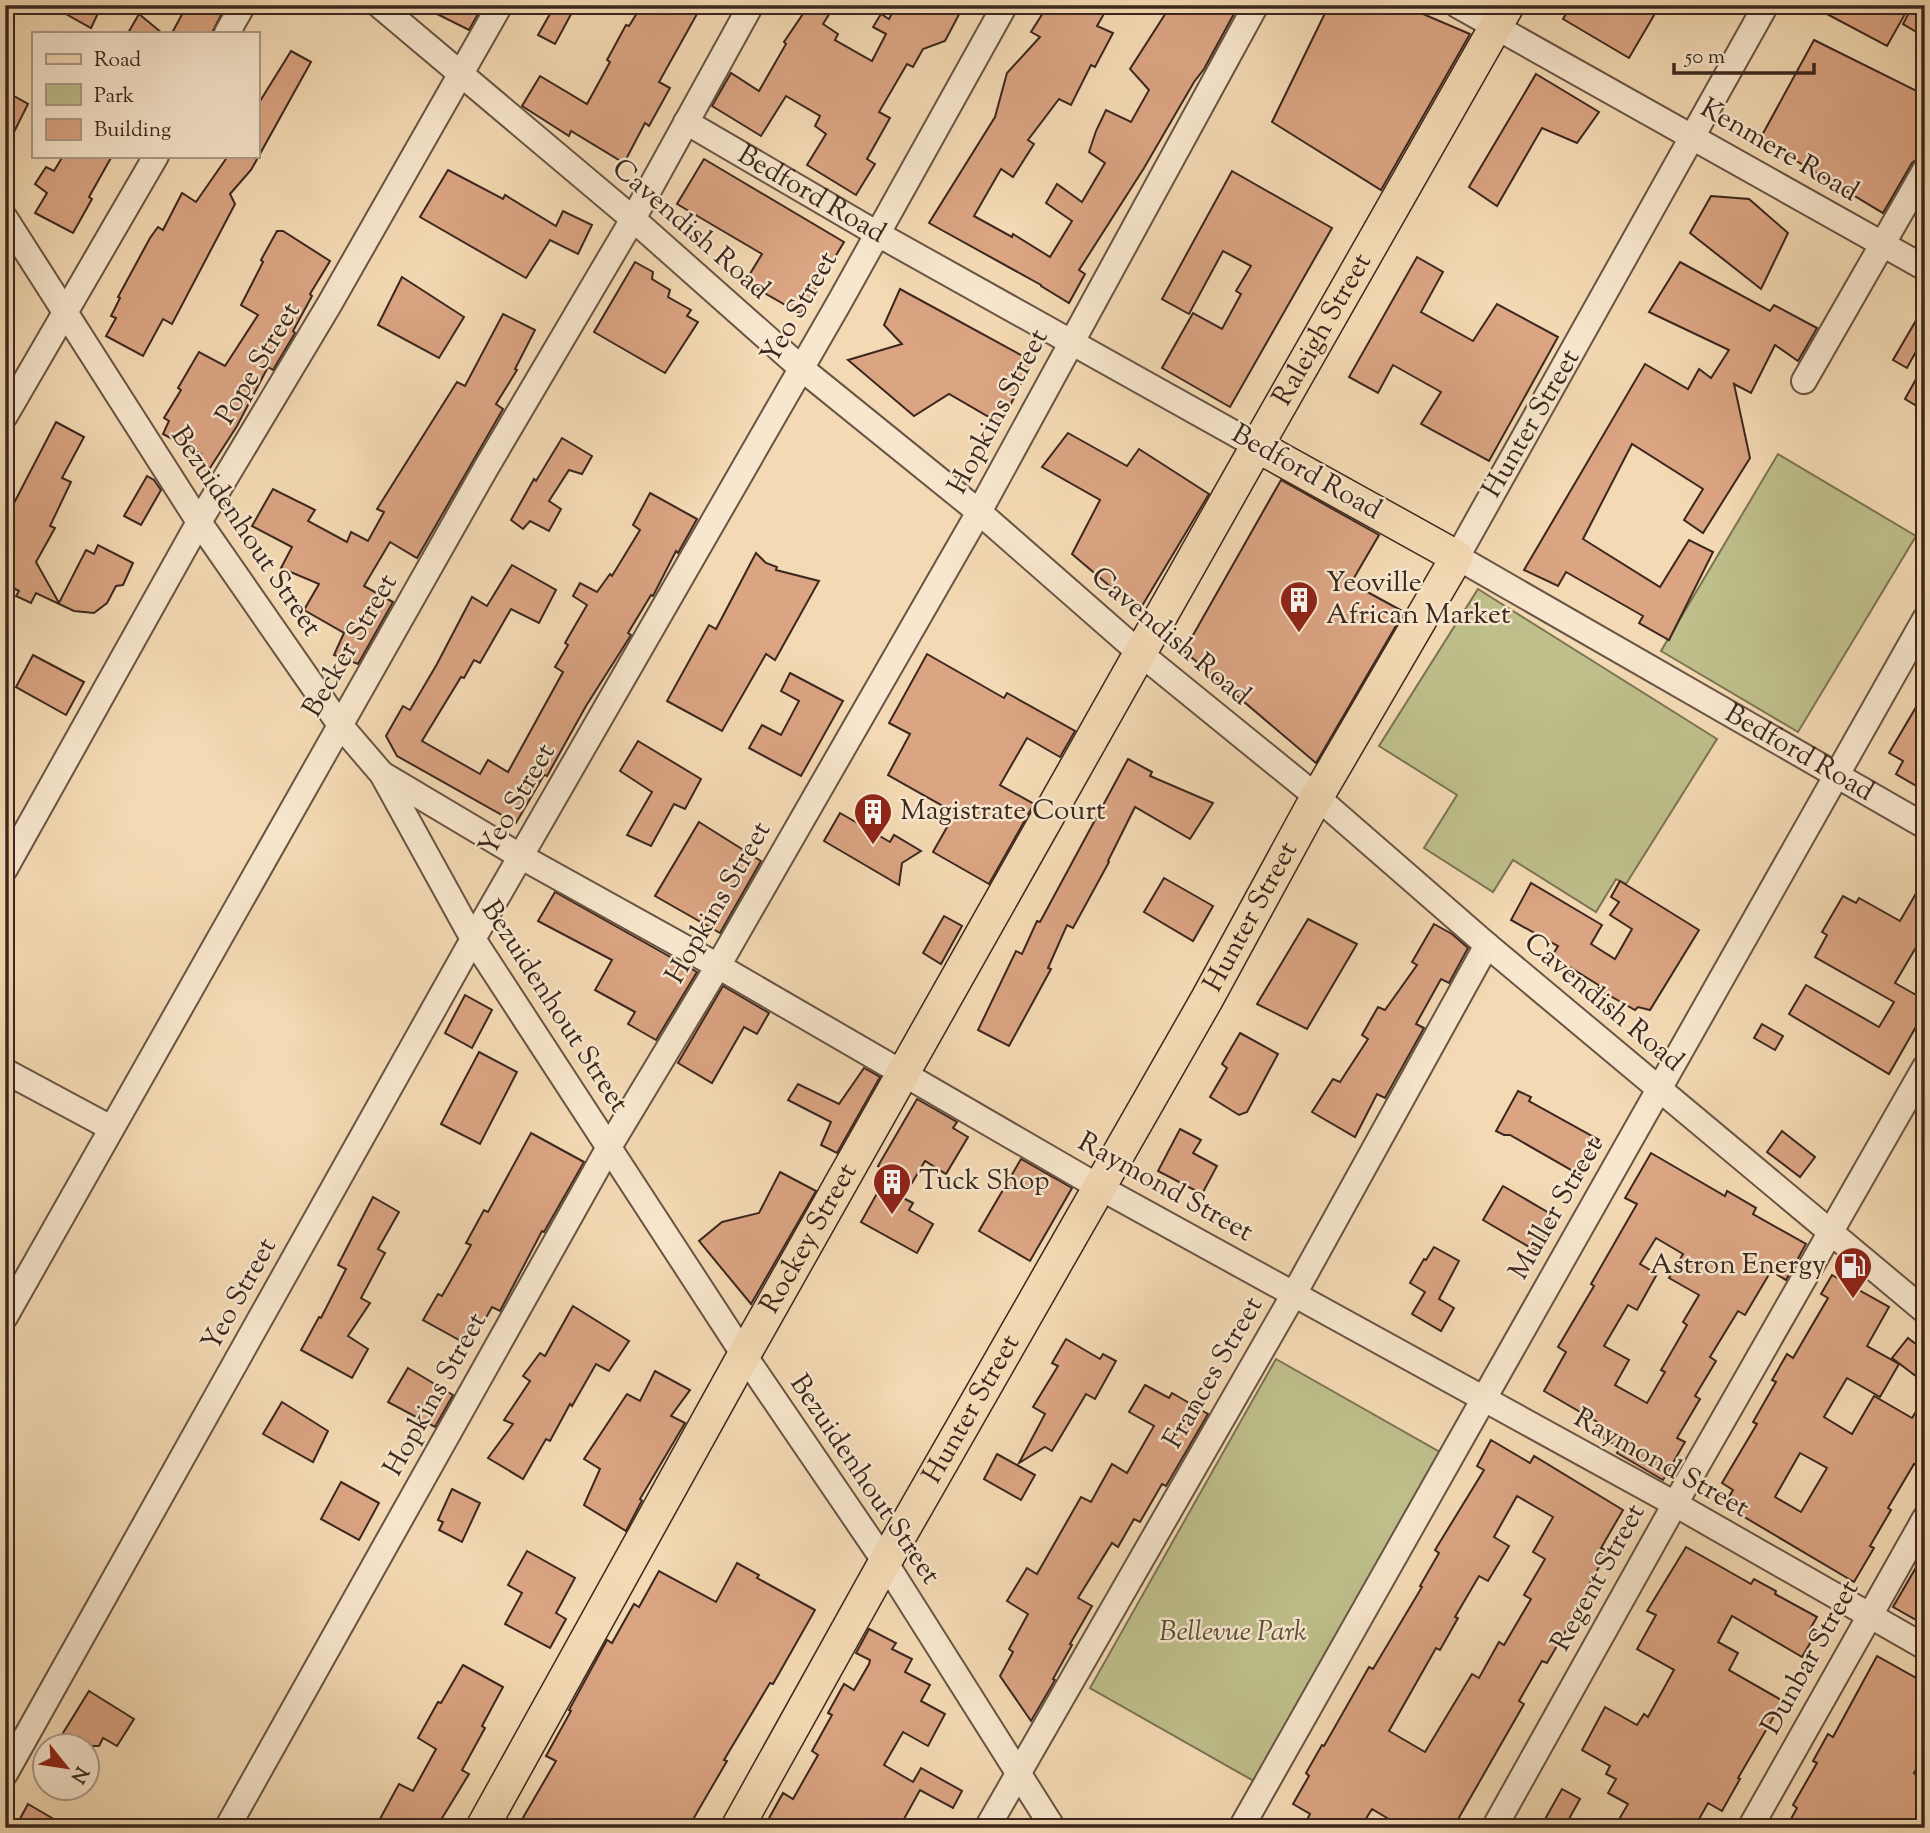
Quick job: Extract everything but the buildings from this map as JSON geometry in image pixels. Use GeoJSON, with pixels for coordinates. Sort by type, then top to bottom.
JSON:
{"type":"FeatureCollection","features":[{"type":"Feature","properties":{"kind":"main road","name":"Raleigh Street"},"geometry":{"type":"LineString","coordinates":[[1141,654],[1502,17]]}},
{"type":"Feature","properties":{"kind":"main road","name":"Bedford Road"},"geometry":{"type":"LineString","coordinates":[[1257,446],[1457,557]]}},
{"type":"Feature","properties":{"kind":"main road","name":"Hunter Street"},"geometry":{"type":"LineString","coordinates":[[737,1828],[885,1562],[1207,999],[1317,797],[1457,557]]}},
{"type":"Feature","properties":{"kind":"main road","name":"Rockey Street"},"geometry":{"type":"LineString","coordinates":[[482,1828],[744,1355],[1141,654]]}},
{"type":"Feature","properties":{"kind":"street"},"geometry":{"type":"LineString","coordinates":[[228,32],[243,5]]}},
{"type":"Feature","properties":{"kind":"street","name":"Cavendish Road"},"geometry":{"type":"LineString","coordinates":[[379,5],[633,219],[801,368],[979,512],[1141,654],[1317,797],[1487,945],[1925,1311]]}},
{"type":"Feature","properties":{"kind":"street","name":"Pope Street"},"geometry":{"type":"LineString","coordinates":[[5,869],[199,522],[463,74],[500,5]]}},
{"type":"Feature","properties":{"kind":"street","name":"Becker Street"},"geometry":{"type":"LineString","coordinates":[[5,1317],[486,468],[633,219],[751,5]]}},
{"type":"Feature","properties":{"kind":"street","name":"Yeo Street"},"geometry":{"type":"LineString","coordinates":[[5,1774],[520,856],[801,368],[1005,5]]}},
{"type":"Feature","properties":{"kind":"street","name":"Hopkins Street"},"geometry":{"type":"LineString","coordinates":[[228,1828],[609,1147],[718,966],[979,512],[1256,5]]}},
{"type":"Feature","properties":{"kind":"street","name":"Kenmere Road"},"geometry":{"type":"LineString","coordinates":[[1457,5],[1502,17],[1693,136],[1925,268]]}},
{"type":"Feature","properties":{"kind":"street","name":"Hunter Street"},"geometry":{"type":"LineString","coordinates":[[1457,557],[1766,5]]}},
{"type":"Feature","properties":{"kind":"street","name":"Bedford Road"},"geometry":{"type":"LineString","coordinates":[[687,122],[876,233],[1257,446]]}},
{"type":"Feature","properties":{"kind":"street"},"geometry":{"type":"LineString","coordinates":[[5,416],[155,158]]}},
{"type":"Feature","properties":{"kind":"street"},"geometry":{"type":"LineString","coordinates":[[1804,381],[1925,170]]}},
{"type":"Feature","properties":{"kind":"street","name":"Bezuidenhout Street"},"geometry":{"type":"LineString","coordinates":[[5,218],[199,522],[340,725],[382,774],[473,940],[744,1355],[885,1562],[1053,1828]]}},
{"type":"Feature","properties":{"kind":"street","name":"Bedford Road"},"geometry":{"type":"LineString","coordinates":[[1457,557],[1925,826]]}},
{"type":"Feature","properties":{"kind":"street","name":"Muller Street"},"geometry":{"type":"LineString","coordinates":[[1241,1828],[1925,619]]}},
{"type":"Feature","properties":{"kind":"street","name":"Raymond Street"},"geometry":{"type":"LineString","coordinates":[[382,774],[520,856],[718,966],[1099,1187],[1675,1504],[1925,1647]]}},
{"type":"Feature","properties":{"kind":"street","name":"Frances Street"},"geometry":{"type":"LineString","coordinates":[[987,1828],[1294,1294],[1487,945]]}},
{"type":"Feature","properties":{"kind":"street","name":"Regent Street"},"geometry":{"type":"LineString","coordinates":[[1494,1828],[1675,1504],[1925,1067]]}},
{"type":"Feature","properties":{"kind":"street"},"geometry":{"type":"LineString","coordinates":[[5,1071],[111,1128]]}},
{"type":"Feature","properties":{"kind":"street","name":"Dunbar Street"},"geometry":{"type":"LineString","coordinates":[[1750,1828],[1925,1518]]}},
{"type":"Feature","properties":{"kind":"green space"},"geometry":{"type":"Polygon","coordinates":[[[1778,454],[1916,536],[1798,732],[1661,651],[1778,454]]]}},
{"type":"Feature","properties":{"kind":"green space"},"geometry":{"type":"Polygon","coordinates":[[[1478,589],[1717,739],[1626,884],[1616,879],[1596,912],[1513,860],[1493,892],[1424,848],[1457,795],[1379,746],[1478,589]]]}},
{"type":"Feature","properties":{"kind":"green space","name":"Bellevue Park"},"geometry":{"type":"Polygon","coordinates":[[[1276,1359],[1445,1455],[1259,1784],[1090,1688],[1276,1359]]]}},
{"type":"Feature","properties":{"kind":"place","name":"Yeoville African Market"},"geometry":{"type":"Point","coordinates":[1299,634]}},
{"type":"Feature","properties":{"kind":"place","name":"Magistrate Court"},"geometry":{"type":"Point","coordinates":[873,846]}},
{"type":"Feature","properties":{"kind":"place","name":"Tuck Shop"},"geometry":{"type":"Point","coordinates":[892,1216]}},
{"type":"Feature","properties":{"kind":"place","name":"Astron Energy"},"geometry":{"type":"Point","coordinates":[1853,1300]}}]}
